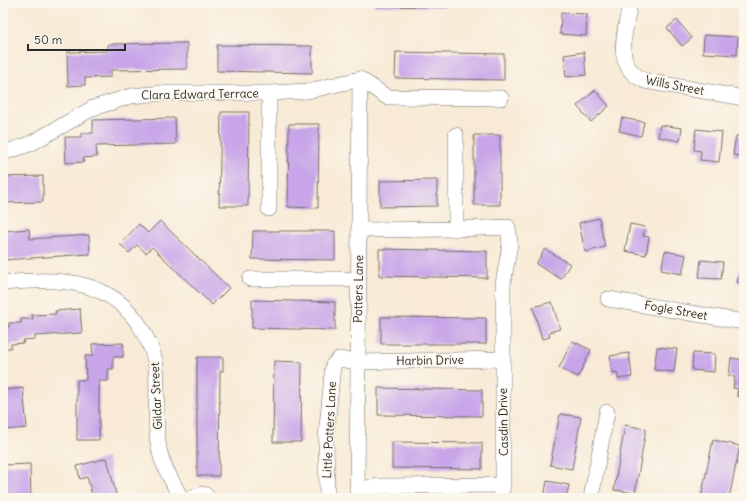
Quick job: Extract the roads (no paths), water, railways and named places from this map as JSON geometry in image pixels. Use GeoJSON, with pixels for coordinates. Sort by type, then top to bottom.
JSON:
{"type":"FeatureCollection","features":[{"type":"Feature","properties":{"kind":"street","name":"Wills Street"},"geometry":{"type":"LineString","coordinates":[[630,3],[623,50],[626,66],[636,77],[645,81],[744,98]]}},
{"type":"Feature","properties":{"kind":"street","name":"Clara Edward Terrace"},"geometry":{"type":"LineString","coordinates":[[3,153],[30,144],[93,108],[131,96],[162,93],[269,94],[315,90],[360,79]]}},
{"type":"Feature","properties":{"kind":"street"},"geometry":{"type":"LineString","coordinates":[[360,79],[388,97],[501,98]]}},
{"type":"Feature","properties":{"kind":"street","name":"Potters Lane"},"geometry":{"type":"LineString","coordinates":[[357,494],[360,79]]}},
{"type":"Feature","properties":{"kind":"street"},"geometry":{"type":"LineString","coordinates":[[269,94],[269,209]]}},
{"type":"Feature","properties":{"kind":"street"},"geometry":{"type":"LineString","coordinates":[[359,230],[456,229],[456,135]]}},
{"type":"Feature","properties":{"kind":"street","name":"Casdin Drive"},"geometry":{"type":"LineString","coordinates":[[456,229],[508,227],[510,244],[503,284],[501,492]]}},
{"type":"Feature","properties":{"kind":"street"},"geometry":{"type":"LineString","coordinates":[[250,279],[344,279],[358,281]]}},
{"type":"Feature","properties":{"kind":"street","name":"Gildar Street"},"geometry":{"type":"LineString","coordinates":[[3,283],[62,281],[84,284],[101,290],[125,306],[138,322],[148,341],[156,366],[159,448],[165,467],[181,498]]}},
{"type":"Feature","properties":{"kind":"street","name":"Fogle Street"},"geometry":{"type":"LineString","coordinates":[[608,299],[744,322]]}},
{"type":"Feature","properties":{"kind":"street","name":"Harbin Drive"},"geometry":{"type":"LineString","coordinates":[[358,362],[502,359]]}},
{"type":"Feature","properties":{"kind":"street","name":"Little Potters Lane"},"geometry":{"type":"LineString","coordinates":[[327,498],[326,437],[333,365],[339,360],[358,362]]}},
{"type":"Feature","properties":{"kind":"street"},"geometry":{"type":"LineString","coordinates":[[591,498],[607,412]]}},
{"type":"Feature","properties":{"kind":"street"},"geometry":{"type":"LineString","coordinates":[[357,494],[381,486],[501,492]]}},
{"type":"Feature","properties":{"kind":"lane"},"geometry":{"type":"LineString","coordinates":[[181,498],[202,490],[207,491],[214,498]]}}]}
